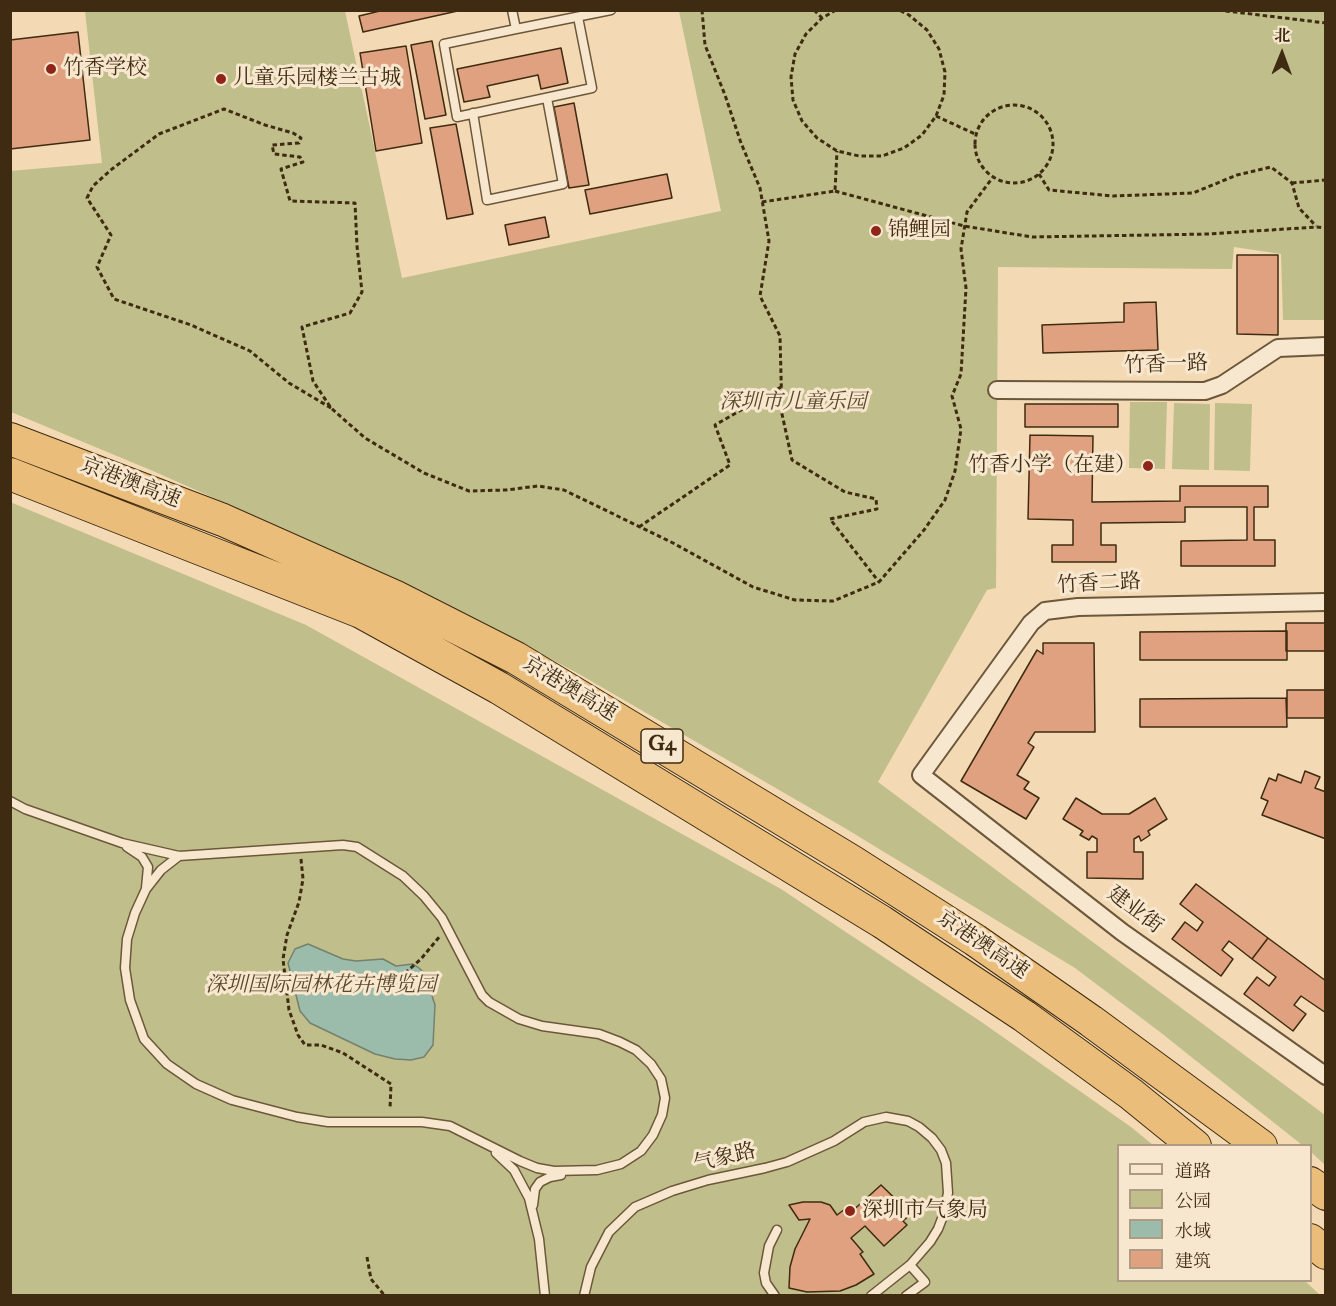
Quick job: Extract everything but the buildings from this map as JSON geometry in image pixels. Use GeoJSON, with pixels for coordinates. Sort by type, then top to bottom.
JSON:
{"type":"FeatureCollection","features":[{"type":"Feature","properties":{"kind":"highway","name":"京港澳高速"},"geometry":{"type":"LineString","coordinates":[[10,439],[223,520],[394,596],[516,658],[854,862],[975,940],[1119,1041],[1258,1144]]}},
{"type":"Feature","properties":{"kind":"highway","name":"京港澳高速"},"geometry":{"type":"LineString","coordinates":[[10,474],[361,612],[499,688],[882,922],[1024,1016],[1131,1094],[1193,1144]]}},
{"type":"Feature","properties":{"kind":"highway"},"geometry":{"type":"LineString","coordinates":[[1312,1184],[1326,1194]]}},
{"type":"Feature","properties":{"kind":"highway"},"geometry":{"type":"LineString","coordinates":[[1312,1241],[1326,1252]]}},
{"type":"Feature","properties":{"kind":"street","name":"竹香一路"},"geometry":{"type":"LineString","coordinates":[[997,390],[1205,392],[1222,385],[1278,348],[1326,346]]}},
{"type":"Feature","properties":{"kind":"street","name":"竹香二路"},"geometry":{"type":"LineString","coordinates":[[921,776],[1031,623],[1045,611],[1078,607],[1326,602]]}},
{"type":"Feature","properties":{"kind":"street","name":"建业街"},"geometry":{"type":"LineString","coordinates":[[921,776],[1122,932],[1326,1076]]}},
{"type":"Feature","properties":{"kind":"lane"},"geometry":{"type":"LineString","coordinates":[[512,10],[516,29]]}},
{"type":"Feature","properties":{"kind":"lane"},"geometry":{"type":"LineString","coordinates":[[578,17],[592,88],[457,117],[444,44],[610,10]]}},
{"type":"Feature","properties":{"kind":"lane"},"geometry":{"type":"LineString","coordinates":[[473,113],[487,200],[563,184],[547,98]]}},
{"type":"Feature","properties":{"kind":"lane"},"geometry":{"type":"LineString","coordinates":[[10,801],[25,809],[122,843],[179,856],[343,845],[357,847],[403,876],[424,896],[446,927],[482,995],[489,1002],[502,1011],[531,1022],[599,1035],[636,1050],[651,1064],[661,1079],[665,1098],[662,1115],[653,1135],[641,1151],[621,1164],[550,1177],[540,1182],[535,1189],[533,1211]]}},
{"type":"Feature","properties":{"kind":"lane"},"geometry":{"type":"LineString","coordinates":[[122,843],[142,858],[147,867],[146,889]]}},
{"type":"Feature","properties":{"kind":"lane"},"geometry":{"type":"LineString","coordinates":[[179,856],[161,870],[146,889],[130,930],[125,968],[130,1000],[144,1039],[168,1064],[196,1084],[232,1100],[275,1112],[328,1122],[422,1122],[450,1126],[537,1168],[577,1172]]}},
{"type":"Feature","properties":{"kind":"lane","name":"气象路"},"geometry":{"type":"LineString","coordinates":[[584,1296],[591,1268],[609,1232],[635,1208],[653,1198],[708,1180],[787,1162],[834,1141],[864,1122],[875,1118],[897,1118],[919,1127],[932,1138],[946,1163],[948,1193],[938,1229],[910,1265]]}},
{"type":"Feature","properties":{"kind":"lane"},"geometry":{"type":"LineString","coordinates":[[482,1142],[514,1170],[523,1185],[533,1211],[544,1271],[545,1296]]}},
{"type":"Feature","properties":{"kind":"lane"},"geometry":{"type":"LineString","coordinates":[[775,1296],[766,1283],[764,1273],[769,1246],[777,1230]]}},
{"type":"Feature","properties":{"kind":"lane"},"geometry":{"type":"LineString","coordinates":[[871,1296],[910,1265],[924,1282],[906,1296]]}},
{"type":"Feature","properties":{"kind":"path"},"geometry":{"type":"LineString","coordinates":[[702,10],[705,45],[760,188],[769,241],[760,296],[780,336],[782,414],[792,460],[845,492],[876,499],[877,509],[830,519],[879,582]]}},
{"type":"Feature","properties":{"kind":"path"},"geometry":{"type":"LineString","coordinates":[[814,10],[822,18]]}},
{"type":"Feature","properties":{"kind":"path"},"geometry":{"type":"LineString","coordinates":[[836,10],[822,18],[806,34],[795,54],[791,77],[793,100],[802,121],[817,138],[837,151],[859,156],[882,156],[904,148],[922,135],[936,116],[944,95],[945,72],[939,49],[927,30],[899,10]]}},
{"type":"Feature","properties":{"kind":"path"},"geometry":{"type":"LineString","coordinates":[[1218,10],[1326,24]]}},
{"type":"Feature","properties":{"kind":"path"},"geometry":{"type":"LineString","coordinates":[[1011,104],[1028,106],[1042,115],[1051,129],[1054,145],[1049,161],[1039,174],[1025,182],[1008,183],[993,177],[981,166],[975,150],[975,134],[982,119],[995,109],[1011,104]]}},
{"type":"Feature","properties":{"kind":"path"},"geometry":{"type":"LineString","coordinates":[[331,408],[313,381],[303,327],[350,313],[362,292],[355,203],[290,201],[281,169],[303,162],[300,157],[274,154],[272,145],[299,143],[302,138],[224,109],[159,134],[93,186],[87,198],[111,235],[98,267],[114,299],[191,325],[250,351],[289,383],[331,408],[365,438],[424,473],[469,491],[538,486],[564,490],[753,587],[795,600],[833,601],[879,582],[924,530],[945,500],[955,471],[961,429],[952,396],[961,374],[966,288],[961,249],[964,226],[967,212],[993,177]]}},
{"type":"Feature","properties":{"kind":"path"},"geometry":{"type":"LineString","coordinates":[[936,116],[975,134]]}},
{"type":"Feature","properties":{"kind":"path"},"geometry":{"type":"LineString","coordinates":[[835,190],[837,151]]}},
{"type":"Feature","properties":{"kind":"path"},"geometry":{"type":"LineString","coordinates":[[1039,174],[1049,190],[1113,196],[1193,193],[1237,174],[1271,167],[1292,183],[1299,208],[1316,227]]}},
{"type":"Feature","properties":{"kind":"path"},"geometry":{"type":"LineString","coordinates":[[1292,183],[1326,180]]}},
{"type":"Feature","properties":{"kind":"path"},"geometry":{"type":"LineString","coordinates":[[762,202],[835,190],[964,226],[1032,237],[1209,234],[1326,228]]}},
{"type":"Feature","properties":{"kind":"path"},"geometry":{"type":"LineString","coordinates":[[639,527],[730,465],[715,424],[781,387]]}},
{"type":"Feature","properties":{"kind":"path"},"geometry":{"type":"LineString","coordinates":[[300,849],[303,879],[299,902],[287,935],[283,959],[289,1010],[298,1035],[306,1045],[321,1045],[343,1053],[391,1084],[390,1122]]}},
{"type":"Feature","properties":{"kind":"path"},"geometry":{"type":"LineString","coordinates":[[405,973],[421,959],[446,927]]}},
{"type":"Feature","properties":{"kind":"path"},"geometry":{"type":"LineString","coordinates":[[367,1257],[371,1279],[385,1296]]}},
{"type":"Feature","properties":{"kind":"green space","name":"深圳市儿童乐园"},"geometry":{"type":"Polygon","coordinates":[[[85,11],[345,11],[402,278],[721,211],[679,11],[1325,11],[1325,320],[1283,320],[1281,254],[1234,247],[1232,269],[998,267],[996,588],[987,590],[878,782],[1325,1115],[1325,1165],[1312,1153],[1312,1144],[1301,1144],[1075,968],[843,827],[579,674],[376,570],[153,471],[11,412],[10,171],[102,163],[85,11]]]}},
{"type":"Feature","properties":{"kind":"green space"},"geometry":{"type":"Polygon","coordinates":[[[1130,402],[1167,402],[1165,469],[1129,468],[1130,402]]]}},
{"type":"Feature","properties":{"kind":"green space"},"geometry":{"type":"Polygon","coordinates":[[[1174,403],[1210,404],[1209,470],[1172,469],[1174,403]]]}},
{"type":"Feature","properties":{"kind":"green space"},"geometry":{"type":"Polygon","coordinates":[[[1215,403],[1252,404],[1250,471],[1214,470],[1215,403]]]}},
{"type":"Feature","properties":{"kind":"green space","name":"深圳国际园林花卉博览园"},"geometry":{"type":"Polygon","coordinates":[[[10,502],[306,625],[781,889],[980,1021],[1131,1127],[1152,1144],[1117,1144],[1117,1282],[1306,1282],[1320,1295],[11,1295],[10,502]]]}},
{"type":"Feature","properties":{"kind":"water"},"geometry":{"type":"Polygon","coordinates":[[[308,944],[343,959],[356,961],[383,959],[396,966],[413,964],[419,968],[425,974],[435,1005],[433,1045],[424,1057],[411,1060],[375,1054],[310,1023],[300,1011],[288,963],[295,949],[308,944]]]}},
{"type":"Feature","properties":{"kind":"place","name":"竹香学校"},"geometry":{"type":"Point","coordinates":[51,69]}},
{"type":"Feature","properties":{"kind":"place","name":"儿童乐园楼兰古城"},"geometry":{"type":"Point","coordinates":[221,79]}},
{"type":"Feature","properties":{"kind":"place","name":"锦鲤园"},"geometry":{"type":"Point","coordinates":[876,231]}},
{"type":"Feature","properties":{"kind":"place","name":"竹香小学（在建）"},"geometry":{"type":"Point","coordinates":[1148,466]}},
{"type":"Feature","properties":{"kind":"place","name":"深圳市气象局"},"geometry":{"type":"Point","coordinates":[850,1211]}}]}
